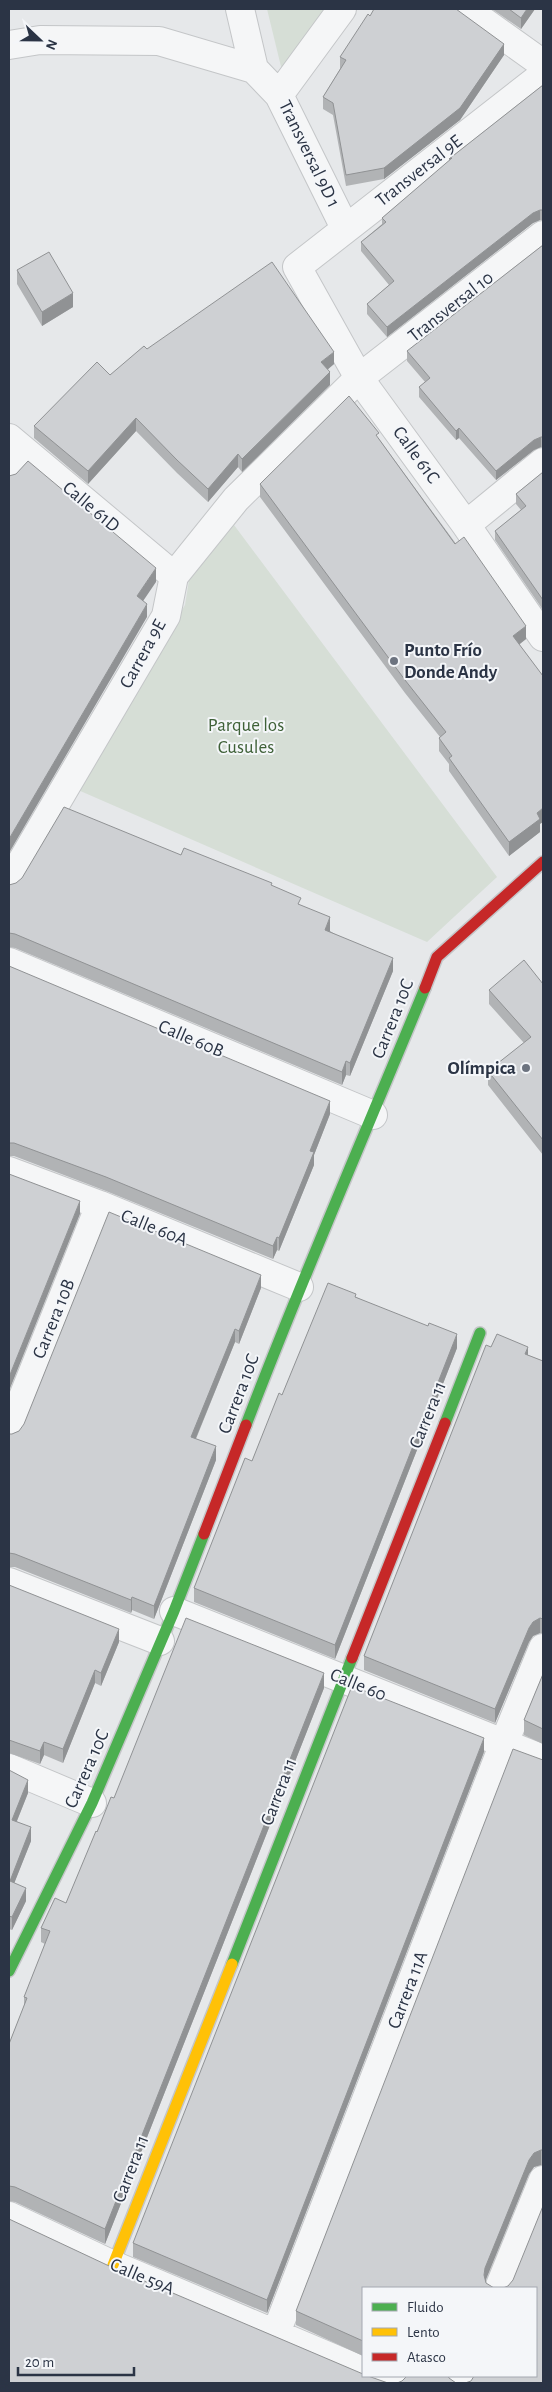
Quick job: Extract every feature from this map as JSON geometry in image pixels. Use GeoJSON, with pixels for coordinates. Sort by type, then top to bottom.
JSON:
{"type":"FeatureCollection","features":[{"type":"Feature","properties":{"kind":"street"},"geometry":{"type":"LineString","coordinates":[[240,9],[254,69]]}},
{"type":"Feature","properties":{"kind":"street","name":"Transversal 9D 1"},"geometry":{"type":"LineString","coordinates":[[342,9],[279,95],[345,228]]}},
{"type":"Feature","properties":{"kind":"street"},"geometry":{"type":"LineString","coordinates":[[466,9],[543,64]]}},
{"type":"Feature","properties":{"kind":"street"},"geometry":{"type":"LineString","coordinates":[[9,45],[40,40],[159,41],[254,69],[279,95]]}},
{"type":"Feature","properties":{"kind":"street","name":"Transversal 9E"},"geometry":{"type":"LineString","coordinates":[[297,267],[543,75]]}},
{"type":"Feature","properties":{"kind":"street","name":"Transversal 10"},"geometry":{"type":"LineString","coordinates":[[359,378],[543,235]]}},
{"type":"Feature","properties":{"kind":"street","name":"Calle 61C"},"geometry":{"type":"LineString","coordinates":[[297,267],[359,378],[466,525],[543,637]]}},
{"type":"Feature","properties":{"kind":"street","name":"Carrera 9E"},"geometry":{"type":"LineString","coordinates":[[9,883],[166,616],[174,576],[236,499],[359,378]]}},
{"type":"Feature","properties":{"kind":"street"},"geometry":{"type":"LineString","coordinates":[[9,474],[16,445]]}},
{"type":"Feature","properties":{"kind":"street","name":"Calle 61D"},"geometry":{"type":"LineString","coordinates":[[16,445],[174,576]]}},
{"type":"Feature","properties":{"kind":"street"},"geometry":{"type":"LineString","coordinates":[[466,525],[543,462]]}},
{"type":"Feature","properties":{"kind":"street","name":"Carrera 10C"},"geometry":{"type":"LineString","coordinates":[[9,1971],[92,1803],[174,1611],[299,1287],[373,1115],[437,957],[543,862]]}},
{"type":"Feature","properties":{"kind":"street","name":"Calle 60B"},"geometry":{"type":"LineString","coordinates":[[9,962],[373,1115]]}},
{"type":"Feature","properties":{"kind":"street","name":"Calle 60A"},"geometry":{"type":"LineString","coordinates":[[9,1171],[299,1287]]}},
{"type":"Feature","properties":{"kind":"street","name":"Carrera 10B"},"geometry":{"type":"LineString","coordinates":[[9,1432],[100,1206]]}},
{"type":"Feature","properties":{"kind":"street","name":"Carrera 11"},"geometry":{"type":"LineString","coordinates":[[112,2265],[480,1333]]}},
{"type":"Feature","properties":{"kind":"street"},"geometry":{"type":"LineString","coordinates":[[9,1582],[160,1642]]}},
{"type":"Feature","properties":{"kind":"street","name":"Calle 60"},"geometry":{"type":"LineString","coordinates":[[174,1611],[543,1759]]}},
{"type":"Feature","properties":{"kind":"street","name":"Carrera 11A"},"geometry":{"type":"LineString","coordinates":[[276,2334],[504,1743],[543,1648]]}},
{"type":"Feature","properties":{"kind":"street"},"geometry":{"type":"LineString","coordinates":[[9,1768],[92,1803]]}},
{"type":"Feature","properties":{"kind":"street"},"geometry":{"type":"LineString","coordinates":[[500,2287],[543,2180]]}},
{"type":"Feature","properties":{"kind":"street","name":"Calle 59A"},"geometry":{"type":"LineString","coordinates":[[9,2216],[112,2265],[362,2371]]}},
{"type":"Feature","properties":{"kind":"street"},"geometry":{"type":"LineString","coordinates":[[377,2377],[392,2383]]}},
{"type":"Feature","properties":{"kind":"green space"},"geometry":{"type":"Polygon","coordinates":[[[267,9],[336,9],[285,83],[267,9]]]}},
{"type":"Feature","properties":{"kind":"green space","name":"Parque los Cusules"},"geometry":{"type":"Polygon","coordinates":[[[234,525],[497,877],[427,942],[78,790],[185,605],[189,580],[234,525]]]}},
{"type":"Feature","properties":{"kind":"building"},"geometry":{"type":"Polygon","coordinates":[[[374,9],[456,9],[504,44],[460,108],[384,168],[346,175],[333,103],[323,97],[346,60],[340,57],[368,14],[370,16],[374,9]]]}},
{"type":"Feature","properties":{"kind":"building"},"geometry":{"type":"Polygon","coordinates":[[[509,9],[527,9],[521,18],[509,9]]]}},
{"type":"Feature","properties":{"kind":"building"},"geometry":{"type":"Polygon","coordinates":[[[543,85],[543,210],[533,213],[387,327],[367,304],[394,281],[361,242],[386,222],[382,218],[452,158],[449,159],[543,85]]]}},
{"type":"Feature","properties":{"kind":"building"},"geometry":{"type":"Polygon","coordinates":[[[543,245],[543,437],[534,440],[496,471],[459,428],[456,431],[419,387],[430,378],[407,351],[543,245]]]}},
{"type":"Feature","properties":{"kind":"building"},"geometry":{"type":"Polygon","coordinates":[[[49,252],[73,293],[42,312],[17,270],[49,252]]]}},
{"type":"Feature","properties":{"kind":"building"},"geometry":{"type":"Polygon","coordinates":[[[272,262],[334,352],[321,362],[330,372],[242,459],[238,454],[208,489],[136,418],[88,471],[34,426],[97,362],[110,375],[144,346],[147,349],[272,262]]]}},
{"type":"Feature","properties":{"kind":"building"},"geometry":{"type":"Polygon","coordinates":[[[349,396],[379,433],[376,435],[455,544],[464,537],[526,626],[513,636],[543,676],[543,808],[537,813],[540,819],[509,842],[449,758],[452,756],[439,738],[446,732],[405,680],[260,484],[349,396]]]}},
{"type":"Feature","properties":{"kind":"building"},"geometry":{"type":"Polygon","coordinates":[[[28,461],[156,568],[137,596],[147,604],[9,839],[9,476],[16,474],[28,461]]]}},
{"type":"Feature","properties":{"kind":"building"},"geometry":{"type":"Polygon","coordinates":[[[543,472],[543,600],[495,531],[526,506],[516,494],[543,472]]]}},
{"type":"Feature","properties":{"kind":"building"},"geometry":{"type":"Polygon","coordinates":[[[64,807],[181,855],[184,848],[272,883],[271,885],[301,898],[298,904],[330,917],[325,930],[393,958],[350,1063],[346,1061],[342,1072],[9,933],[9,885],[16,883],[22,878],[64,807]]]}},
{"type":"Feature","properties":{"kind":"building","name":"Olímpica"},"geometry":{"type":"Polygon","coordinates":[[[524,960],[543,984],[543,1140],[488,1071],[531,1037],[489,990],[524,960]]]}},
{"type":"Feature","properties":{"kind":"building"},"geometry":{"type":"Polygon","coordinates":[[[9,966],[330,1101],[310,1151],[314,1152],[279,1238],[277,1237],[273,1246],[106,1177],[14,1143],[9,1143],[9,966]]]}},
{"type":"Feature","properties":{"kind":"building"},"geometry":{"type":"Polygon","coordinates":[[[9,1174],[80,1201],[9,1377],[9,1174]]]}},
{"type":"Feature","properties":{"kind":"building"},"geometry":{"type":"Polygon","coordinates":[[[109,1212],[261,1275],[239,1331],[235,1329],[191,1437],[216,1446],[154,1606],[132,1597],[131,1600],[9,1553],[9,1434],[19,1431],[24,1424],[109,1212]]]}},
{"type":"Feature","properties":{"kind":"building"},"geometry":{"type":"Polygon","coordinates":[[[328,1283],[356,1294],[355,1297],[428,1326],[429,1323],[457,1334],[335,1645],[194,1588],[245,1458],[252,1461],[279,1393],[282,1395],[328,1283]]]}},
{"type":"Feature","properties":{"kind":"building"},"geometry":{"type":"Polygon","coordinates":[[[497,1334],[528,1347],[525,1354],[543,1361],[543,1619],[540,1618],[533,1622],[529,1628],[495,1709],[364,1656],[486,1345],[491,1347],[497,1334]]]}},
{"type":"Feature","properties":{"kind":"building"},"geometry":{"type":"Polygon","coordinates":[[[9,1585],[119,1629],[101,1673],[95,1670],[63,1749],[44,1742],[40,1751],[9,1740],[9,1585]]]}},
{"type":"Feature","properties":{"kind":"building"},"geometry":{"type":"Polygon","coordinates":[[[186,1618],[324,1673],[105,2229],[15,2187],[9,2186],[9,2044],[27,1998],[24,1997],[50,1931],[41,1928],[55,1898],[66,1903],[111,1797],[114,1798],[186,1618]]]}},
{"type":"Feature","properties":{"kind":"building"},"geometry":{"type":"Polygon","coordinates":[[[543,1674],[543,1729],[524,1720],[543,1674]]]}},
{"type":"Feature","properties":{"kind":"building"},"geometry":{"type":"Polygon","coordinates":[[[352,1686],[484,1738],[267,2300],[133,2243],[352,1686]]]}},
{"type":"Feature","properties":{"kind":"building"},"geometry":{"type":"Polygon","coordinates":[[[513,1749],[543,1760],[543,2150],[534,2153],[529,2160],[485,2268],[486,2283],[492,2287],[362,2287],[362,2341],[296,2311],[513,1749]]]}},
{"type":"Feature","properties":{"kind":"building"},"geometry":{"type":"Polygon","coordinates":[[[9,1770],[28,1780],[12,1820],[31,1827],[10,1881],[26,1888],[12,1917],[9,1916],[9,1770]]]}},
{"type":"Feature","properties":{"kind":"building"},"geometry":{"type":"Polygon","coordinates":[[[543,2206],[543,2383],[465,2383],[471,2381],[473,2377],[537,2377],[537,2287],[506,2287],[513,2280],[543,2206]]]}},
{"type":"Feature","properties":{"kind":"building"},"geometry":{"type":"Polygon","coordinates":[[[9,2219],[107,2265],[362,2374],[362,2377],[371,2377],[388,2383],[9,2383],[9,2219]]]}},
{"type":"Feature","properties":{"kind":"building"},"geometry":{"type":"Polygon","coordinates":[[[406,2377],[448,2377],[456,2383],[397,2383],[406,2377]]]}},
{"type":"Feature","properties":{"kind":"traffic: fast"},"geometry":{"type":"LineString","coordinates":[[246,1425],[311,1261],[425,988]]}},
{"type":"Feature","properties":{"kind":"traffic: fast"},"geometry":{"type":"LineString","coordinates":[[445,1423],[480,1333]]}},
{"type":"Feature","properties":{"kind":"traffic: fast"},"geometry":{"type":"LineString","coordinates":[[9,1971],[92,1803],[174,1611],[204,1534]]}},
{"type":"Feature","properties":{"kind":"traffic: fast"},"geometry":{"type":"LineString","coordinates":[[232,1964],[352,1658]]}},
{"type":"Feature","properties":{"kind":"traffic: slow"},"geometry":{"type":"LineString","coordinates":[[113,2265],[232,1964]]}},
{"type":"Feature","properties":{"kind":"traffic: jam"},"geometry":{"type":"LineString","coordinates":[[425,988],[437,957],[543,862]]}},
{"type":"Feature","properties":{"kind":"traffic: jam"},"geometry":{"type":"LineString","coordinates":[[352,1658],[445,1423]]}},
{"type":"Feature","properties":{"kind":"traffic: jam"},"geometry":{"type":"LineString","coordinates":[[204,1534],[246,1425]]}},
{"type":"Feature","properties":{"kind":"place","name":"Punto Frío Donde Andy"},"geometry":{"type":"Point","coordinates":[394,661]}},
{"type":"Feature","properties":{"kind":"place","name":"Olímpica"},"geometry":{"type":"Point","coordinates":[526,1068]}}]}
